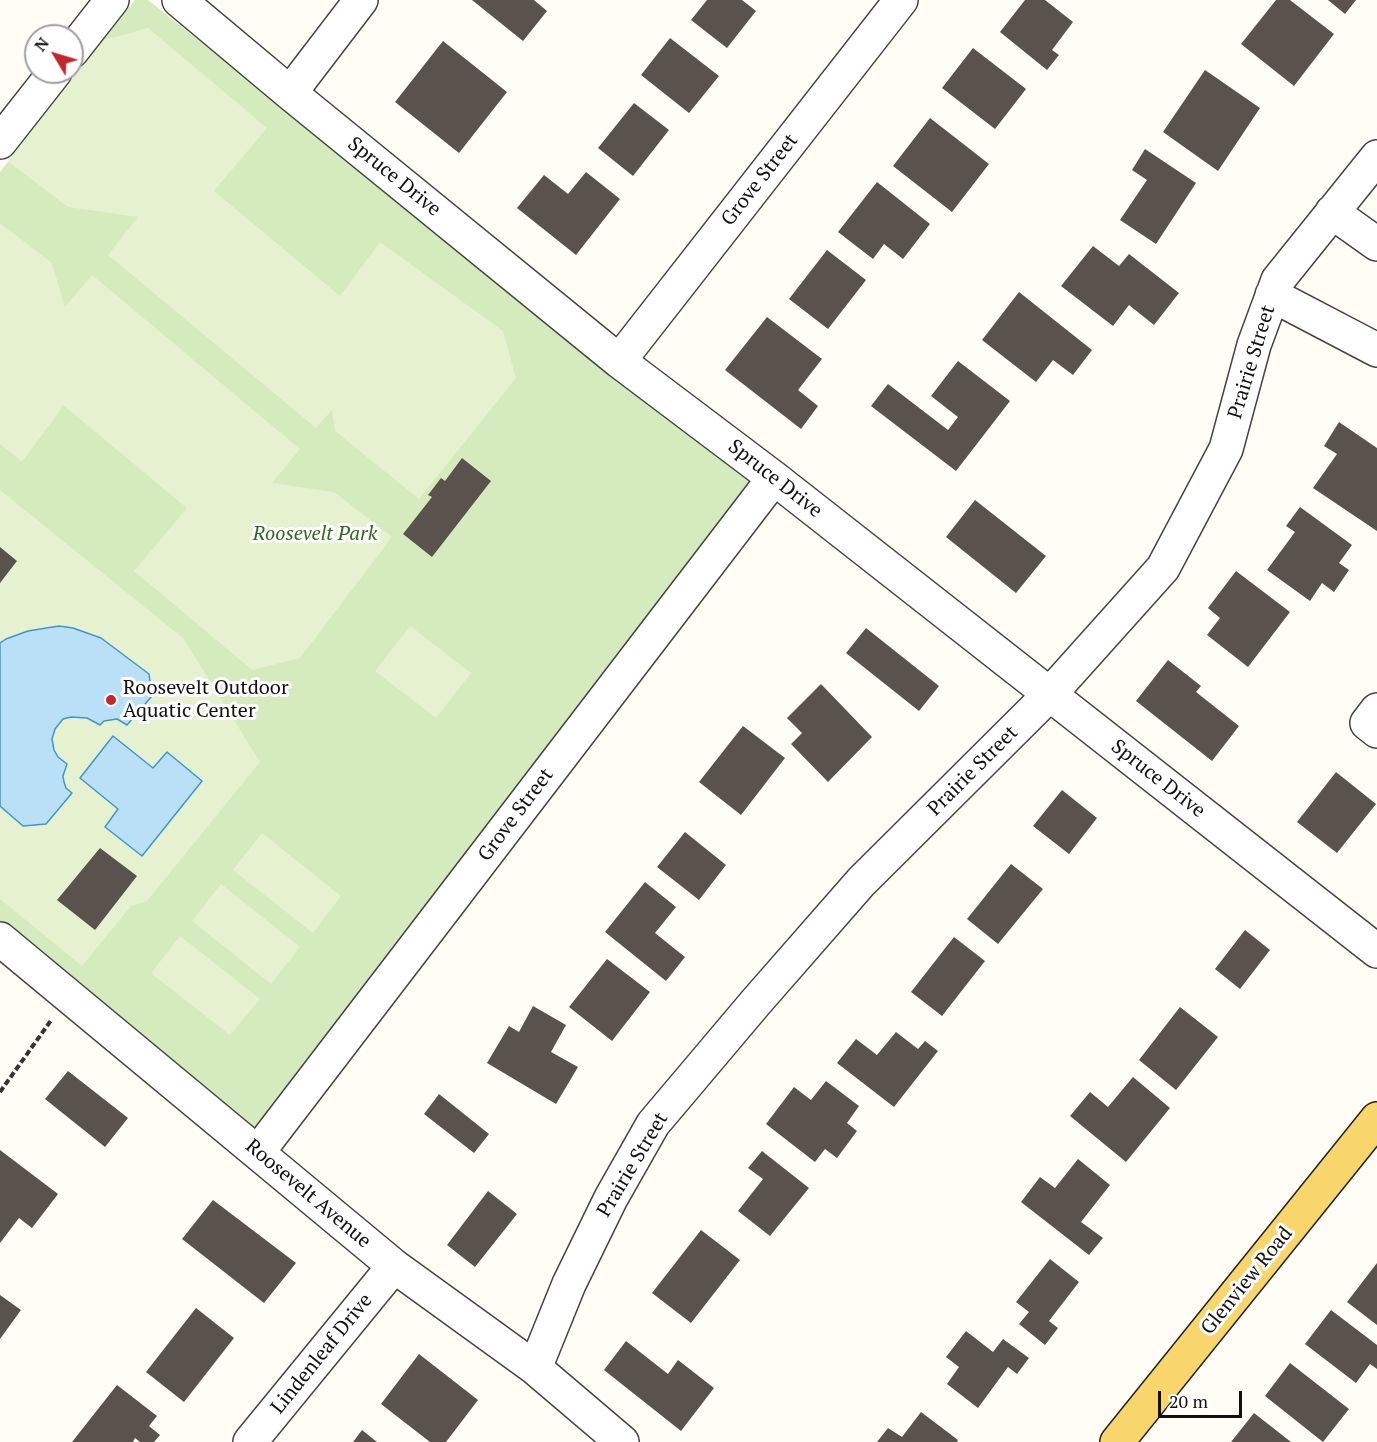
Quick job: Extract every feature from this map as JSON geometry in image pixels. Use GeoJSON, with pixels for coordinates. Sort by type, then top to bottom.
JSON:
{"type":"FeatureCollection","features":[{"type":"Feature","properties":{"kind":"main road","name":"Glenview Road"},"geometry":{"type":"LineString","coordinates":[[1117,1442],[1377,1119]]}},
{"type":"Feature","properties":{"kind":"street"},"geometry":{"type":"LineString","coordinates":[[84,36],[112,0]]}},
{"type":"Feature","properties":{"kind":"street","name":"Spruce Drive"},"geometry":{"type":"LineString","coordinates":[[179,0],[619,361],[774,478],[1377,951]]}},
{"type":"Feature","properties":{"kind":"street"},"geometry":{"type":"LineString","coordinates":[[290,93],[361,0]]}},
{"type":"Feature","properties":{"kind":"street","name":"Grove Street"},"geometry":{"type":"LineString","coordinates":[[619,361],[901,0]]}},
{"type":"Feature","properties":{"kind":"street"},"geometry":{"type":"LineString","coordinates":[[0,142],[46,84]]}},
{"type":"Feature","properties":{"kind":"street","name":"Prairie Street"},"geometry":{"type":"LineString","coordinates":[[535,1368],[569,1284],[610,1198],[653,1124],[861,882],[1050,694],[1163,568],[1226,449],[1254,345],[1278,280],[1377,157]]}},
{"type":"Feature","properties":{"kind":"street"},"geometry":{"type":"LineString","coordinates":[[1332,212],[1377,244]]}},
{"type":"Feature","properties":{"kind":"street"},"geometry":{"type":"LineString","coordinates":[[1272,295],[1377,350]]}},
{"type":"Feature","properties":{"kind":"street","name":"Grove Street"},"geometry":{"type":"LineString","coordinates":[[258,1152],[774,478]]}},
{"type":"Feature","properties":{"kind":"street","name":"Roosevelt Avenue"},"geometry":{"type":"LineString","coordinates":[[0,939],[394,1266],[535,1368],[622,1442]]}},
{"type":"Feature","properties":{"kind":"street","name":"Lindenleaf Drive"},"geometry":{"type":"LineString","coordinates":[[250,1442],[394,1266]]}},
{"type":"Feature","properties":{"kind":"path"},"geometry":{"type":"LineString","coordinates":[[0,1092],[69,996]]}},
{"type":"Feature","properties":{"kind":"green space","name":"Roosevelt Park"},"geometry":{"type":"Polygon","coordinates":[[[135,0],[148,0],[753,480],[252,1132],[0,922],[0,172],[69,84],[84,84],[84,65],[135,0]]]}},
{"type":"Feature","properties":{"kind":"green space"},"geometry":{"type":"Polygon","coordinates":[[[148,28],[267,128],[214,191],[340,296],[380,242],[503,331],[516,378],[419,499],[335,431],[332,410],[316,428],[108,255],[138,217],[68,207],[9,162],[68,84],[84,84],[84,63],[101,41],[148,28]]]}},
{"type":"Feature","properties":{"kind":"green space"},"geometry":{"type":"Polygon","coordinates":[[[0,223],[52,263],[65,307],[92,275],[300,449],[272,483],[334,492],[392,537],[300,658],[252,670],[134,571],[187,508],[62,404],[61,409],[22,462],[0,444],[0,223]]]}},
{"type":"Feature","properties":{"kind":"green space","name":"Roosevelt Outdoor Aquatic Center"},"geometry":{"type":"Polygon","coordinates":[[[0,490],[183,638],[260,762],[147,901],[131,906],[82,966],[0,899],[0,490]]]}},
{"type":"Feature","properties":{"kind":"green space"},"geometry":{"type":"Polygon","coordinates":[[[410,626],[471,673],[436,718],[375,671],[410,626]]]}},
{"type":"Feature","properties":{"kind":"green space"},"geometry":{"type":"Polygon","coordinates":[[[262,833],[341,896],[313,933],[233,870],[262,833]]]}},
{"type":"Feature","properties":{"kind":"green space"},"geometry":{"type":"Polygon","coordinates":[[[221,884],[300,947],[271,984],[192,921],[221,884]]]}},
{"type":"Feature","properties":{"kind":"green space"},"geometry":{"type":"Polygon","coordinates":[[[180,936],[260,999],[230,1035],[151,973],[180,936]]]}},
{"type":"Feature","properties":{"kind":"water"},"geometry":{"type":"Polygon","coordinates":[[[59,626],[73,628],[101,638],[149,674],[152,696],[127,725],[117,719],[104,721],[100,725],[87,718],[63,719],[55,729],[52,739],[58,757],[67,764],[63,776],[64,782],[66,788],[72,793],[46,824],[23,826],[0,806],[0,643],[28,631],[59,626]]]}},
{"type":"Feature","properties":{"kind":"water"},"geometry":{"type":"Polygon","coordinates":[[[113,736],[153,768],[167,752],[202,781],[142,856],[105,827],[118,809],[80,778],[113,736]]]}},
{"type":"Feature","properties":{"kind":"building"},"geometry":{"type":"Polygon","coordinates":[[[472,0],[534,0],[547,11],[523,41],[472,0]]]}},
{"type":"Feature","properties":{"kind":"building"},"geometry":{"type":"Polygon","coordinates":[[[707,0],[742,0],[756,11],[727,48],[691,20],[707,0]]]}},
{"type":"Feature","properties":{"kind":"building"},"geometry":{"type":"Polygon","coordinates":[[[1025,0],[1045,0],[1073,22],[1052,50],[1059,55],[1047,70],[1000,32],[1025,0]]]}},
{"type":"Feature","properties":{"kind":"building"},"geometry":{"type":"Polygon","coordinates":[[[1276,0],[1290,0],[1334,34],[1294,86],[1241,44],[1276,0]]]}},
{"type":"Feature","properties":{"kind":"building"},"geometry":{"type":"Polygon","coordinates":[[[1328,0],[1356,0],[1345,14],[1328,0]]]}},
{"type":"Feature","properties":{"kind":"building"},"geometry":{"type":"Polygon","coordinates":[[[670,38],[719,76],[689,113],[641,75],[670,38]]]}},
{"type":"Feature","properties":{"kind":"building"},"geometry":{"type":"Polygon","coordinates":[[[443,41],[507,92],[459,153],[395,102],[443,41]]]}},
{"type":"Feature","properties":{"kind":"building"},"geometry":{"type":"Polygon","coordinates":[[[973,48],[1026,89],[995,129],[942,88],[973,48]]]}},
{"type":"Feature","properties":{"kind":"building"},"geometry":{"type":"Polygon","coordinates":[[[1205,70],[1260,108],[1218,171],[1163,132],[1205,70]]]}},
{"type":"Feature","properties":{"kind":"building"},"geometry":{"type":"Polygon","coordinates":[[[634,103],[669,130],[633,176],[598,148],[634,103]]]}},
{"type":"Feature","properties":{"kind":"building"},"geometry":{"type":"Polygon","coordinates":[[[930,118],[989,164],[952,212],[893,166],[930,118]]]}},
{"type":"Feature","properties":{"kind":"building"},"geometry":{"type":"Polygon","coordinates":[[[1145,149],[1196,183],[1156,244],[1120,220],[1147,180],[1132,170],[1145,149]]]}},
{"type":"Feature","properties":{"kind":"building"},"geometry":{"type":"Polygon","coordinates":[[[586,172],[620,199],[576,255],[517,208],[544,175],[568,194],[586,172]]]}},
{"type":"Feature","properties":{"kind":"building"},"geometry":{"type":"Polygon","coordinates":[[[877,182],[930,224],[903,259],[884,244],[873,259],[838,232],[877,182]]]}},
{"type":"Feature","properties":{"kind":"building"},"geometry":{"type":"Polygon","coordinates":[[[1093,246],[1119,266],[1129,254],[1179,293],[1154,325],[1129,305],[1113,326],[1061,286],[1093,246]]]}},
{"type":"Feature","properties":{"kind":"building"},"geometry":{"type":"Polygon","coordinates":[[[827,250],[866,280],[828,329],[789,299],[827,250]]]}},
{"type":"Feature","properties":{"kind":"building"},"geometry":{"type":"Polygon","coordinates":[[[1019,292],[1092,350],[1073,375],[1053,360],[1036,382],[982,340],[1019,292]]]}},
{"type":"Feature","properties":{"kind":"building"},"geometry":{"type":"Polygon","coordinates":[[[767,317],[822,359],[798,390],[818,406],[801,429],[725,370],[767,317]]]}},
{"type":"Feature","properties":{"kind":"building"},"geometry":{"type":"Polygon","coordinates":[[[958,361],[1010,401],[956,471],[871,406],[888,384],[948,430],[958,417],[931,396],[958,361]]]}},
{"type":"Feature","properties":{"kind":"building"},"geometry":{"type":"Polygon","coordinates":[[[1339,422],[1377,448],[1377,531],[1313,488],[1337,454],[1324,446],[1339,422]]]}},
{"type":"Feature","properties":{"kind":"building"},"geometry":{"type":"Polygon","coordinates":[[[462,458],[491,481],[432,557],[403,534],[432,497],[428,495],[441,478],[445,481],[462,458]]]}},
{"type":"Feature","properties":{"kind":"building"},"geometry":{"type":"Polygon","coordinates":[[[975,500],[1046,556],[1016,593],[946,537],[975,500]]]}},
{"type":"Feature","properties":{"kind":"building"},"geometry":{"type":"Polygon","coordinates":[[[1300,507],[1352,545],[1339,563],[1349,570],[1334,592],[1322,583],[1310,601],[1267,570],[1295,532],[1286,526],[1300,507]]]}},
{"type":"Feature","properties":{"kind":"building"},"geometry":{"type":"Polygon","coordinates":[[[0,547],[17,561],[0,583],[0,547]]]}},
{"type":"Feature","properties":{"kind":"building"},"geometry":{"type":"Polygon","coordinates":[[[1236,571],[1290,612],[1248,667],[1207,635],[1220,618],[1208,608],[1236,571]]]}},
{"type":"Feature","properties":{"kind":"building"},"geometry":{"type":"Polygon","coordinates":[[[866,628],[939,686],[919,711],[846,653],[866,628]]]}},
{"type":"Feature","properties":{"kind":"building"},"geometry":{"type":"Polygon","coordinates":[[[1168,660],[1201,686],[1196,692],[1239,726],[1212,761],[1136,701],[1168,660]]]}},
{"type":"Feature","properties":{"kind":"building"},"geometry":{"type":"Polygon","coordinates":[[[821,684],[872,737],[828,782],[791,744],[802,733],[787,718],[821,684]]]}},
{"type":"Feature","properties":{"kind":"building"},"geometry":{"type":"Polygon","coordinates":[[[743,726],[785,758],[741,815],[699,782],[743,726]]]}},
{"type":"Feature","properties":{"kind":"building"},"geometry":{"type":"Polygon","coordinates":[[[1336,772],[1376,804],[1337,853],[1297,822],[1336,772]]]}},
{"type":"Feature","properties":{"kind":"building"},"geometry":{"type":"Polygon","coordinates":[[[1062,790],[1097,818],[1069,854],[1033,826],[1062,790]]]}},
{"type":"Feature","properties":{"kind":"building"},"geometry":{"type":"Polygon","coordinates":[[[685,832],[726,865],[699,900],[657,867],[685,832]]]}},
{"type":"Feature","properties":{"kind":"building"},"geometry":{"type":"Polygon","coordinates":[[[100,848],[137,876],[95,930],[57,900],[100,848]]]}},
{"type":"Feature","properties":{"kind":"building"},"geometry":{"type":"Polygon","coordinates":[[[1011,864],[1043,889],[998,944],[967,919],[1011,864]]]}},
{"type":"Feature","properties":{"kind":"building"},"geometry":{"type":"Polygon","coordinates":[[[645,882],[676,907],[655,933],[685,957],[666,981],[605,932],[645,882]]]}},
{"type":"Feature","properties":{"kind":"building"},"geometry":{"type":"Polygon","coordinates":[[[1245,930],[1270,950],[1240,989],[1215,969],[1245,930]]]}},
{"type":"Feature","properties":{"kind":"building"},"geometry":{"type":"Polygon","coordinates":[[[954,937],[985,961],[942,1016],[911,992],[954,937]]]}},
{"type":"Feature","properties":{"kind":"building"},"geometry":{"type":"Polygon","coordinates":[[[607,959],[650,992],[612,1041],[569,1007],[607,959]]]}},
{"type":"Feature","properties":{"kind":"building"},"geometry":{"type":"Polygon","coordinates":[[[533,1006],[566,1025],[551,1052],[578,1067],[556,1104],[487,1063],[509,1026],[519,1032],[533,1006]]]}},
{"type":"Feature","properties":{"kind":"building"},"geometry":{"type":"Polygon","coordinates":[[[1180,1007],[1218,1037],[1176,1090],[1139,1060],[1180,1007]]]}},
{"type":"Feature","properties":{"kind":"building"},"geometry":{"type":"Polygon","coordinates":[[[896,1032],[918,1049],[925,1041],[938,1051],[894,1107],[837,1063],[856,1039],[877,1055],[896,1032]]]}},
{"type":"Feature","properties":{"kind":"building"},"geometry":{"type":"Polygon","coordinates":[[[68,1071],[128,1118],[105,1147],[45,1099],[68,1071]]]}},
{"type":"Feature","properties":{"kind":"building"},"geometry":{"type":"Polygon","coordinates":[[[1133,1077],[1170,1108],[1126,1162],[1070,1116],[1090,1092],[1108,1107],[1133,1077]]]}},
{"type":"Feature","properties":{"kind":"building"},"geometry":{"type":"Polygon","coordinates":[[[826,1081],[859,1106],[847,1123],[857,1131],[837,1158],[825,1149],[815,1162],[766,1124],[794,1087],[811,1100],[826,1081]]]}},
{"type":"Feature","properties":{"kind":"building"},"geometry":{"type":"Polygon","coordinates":[[[439,1094],[489,1134],[474,1153],[424,1114],[439,1094]]]}},
{"type":"Feature","properties":{"kind":"building"},"geometry":{"type":"Polygon","coordinates":[[[0,1150],[58,1194],[32,1228],[19,1218],[0,1243],[0,1150]]]}},
{"type":"Feature","properties":{"kind":"building"},"geometry":{"type":"Polygon","coordinates":[[[762,1151],[809,1188],[770,1236],[738,1211],[763,1179],[748,1168],[762,1151]]]}},
{"type":"Feature","properties":{"kind":"building"},"geometry":{"type":"Polygon","coordinates":[[[1078,1159],[1110,1185],[1081,1222],[1103,1238],[1089,1255],[1021,1202],[1040,1177],[1055,1188],[1078,1159]]]}},
{"type":"Feature","properties":{"kind":"building"},"geometry":{"type":"Polygon","coordinates":[[[488,1191],[517,1214],[475,1267],[447,1245],[488,1191]]]}},
{"type":"Feature","properties":{"kind":"building"},"geometry":{"type":"Polygon","coordinates":[[[213,1200],[296,1263],[264,1303],[182,1239],[213,1200]]]}},
{"type":"Feature","properties":{"kind":"building"},"geometry":{"type":"Polygon","coordinates":[[[701,1230],[740,1260],[691,1323],[652,1293],[701,1230]]]}},
{"type":"Feature","properties":{"kind":"building"},"geometry":{"type":"Polygon","coordinates":[[[1050,1259],[1079,1282],[1049,1321],[1058,1328],[1045,1345],[1019,1324],[1029,1312],[1016,1302],[1050,1259]]]}},
{"type":"Feature","properties":{"kind":"building"},"geometry":{"type":"Polygon","coordinates":[[[1377,1263],[1377,1325],[1347,1302],[1377,1263]]]}},
{"type":"Feature","properties":{"kind":"building"},"geometry":{"type":"Polygon","coordinates":[[[0,1295],[21,1310],[0,1339],[0,1295]]]}},
{"type":"Feature","properties":{"kind":"building"},"geometry":{"type":"Polygon","coordinates":[[[196,1308],[234,1338],[184,1402],[146,1372],[196,1308]]]}},
{"type":"Feature","properties":{"kind":"building"},"geometry":{"type":"Polygon","coordinates":[[[1331,1310],[1377,1345],[1377,1369],[1370,1364],[1356,1383],[1305,1344],[1331,1310]]]}},
{"type":"Feature","properties":{"kind":"building"},"geometry":{"type":"Polygon","coordinates":[[[966,1331],[993,1352],[1003,1339],[1029,1358],[1017,1374],[1008,1367],[978,1408],[947,1384],[959,1367],[946,1357],[966,1331]]]}},
{"type":"Feature","properties":{"kind":"building"},"geometry":{"type":"Polygon","coordinates":[[[626,1341],[668,1374],[678,1360],[714,1388],[681,1431],[604,1370],[626,1341]]]}},
{"type":"Feature","properties":{"kind":"building"},"geometry":{"type":"Polygon","coordinates":[[[419,1354],[478,1400],[446,1442],[430,1442],[381,1404],[419,1354]]]}},
{"type":"Feature","properties":{"kind":"building"},"geometry":{"type":"Polygon","coordinates":[[[1290,1363],[1349,1409],[1323,1442],[1265,1396],[1290,1363]]]}},
{"type":"Feature","properties":{"kind":"building"},"geometry":{"type":"Polygon","coordinates":[[[117,1385],[157,1416],[149,1426],[160,1435],[154,1442],[140,1442],[135,1438],[133,1442],[72,1442],[117,1385]]]}},
{"type":"Feature","properties":{"kind":"building"},"geometry":{"type":"Polygon","coordinates":[[[921,1412],[958,1440],[957,1442],[877,1442],[888,1428],[902,1437],[921,1412]]]}},
{"type":"Feature","properties":{"kind":"building"},"geometry":{"type":"Polygon","coordinates":[[[1254,1413],[1291,1442],[1231,1442],[1254,1413]]]}},
{"type":"Feature","properties":{"kind":"building"},"geometry":{"type":"Polygon","coordinates":[[[362,1430],[377,1442],[353,1442],[362,1430]]]}},
{"type":"Feature","properties":{"kind":"place","name":"Roosevelt Outdoor Aquatic Center"},"geometry":{"type":"Point","coordinates":[111,700]}}]}
